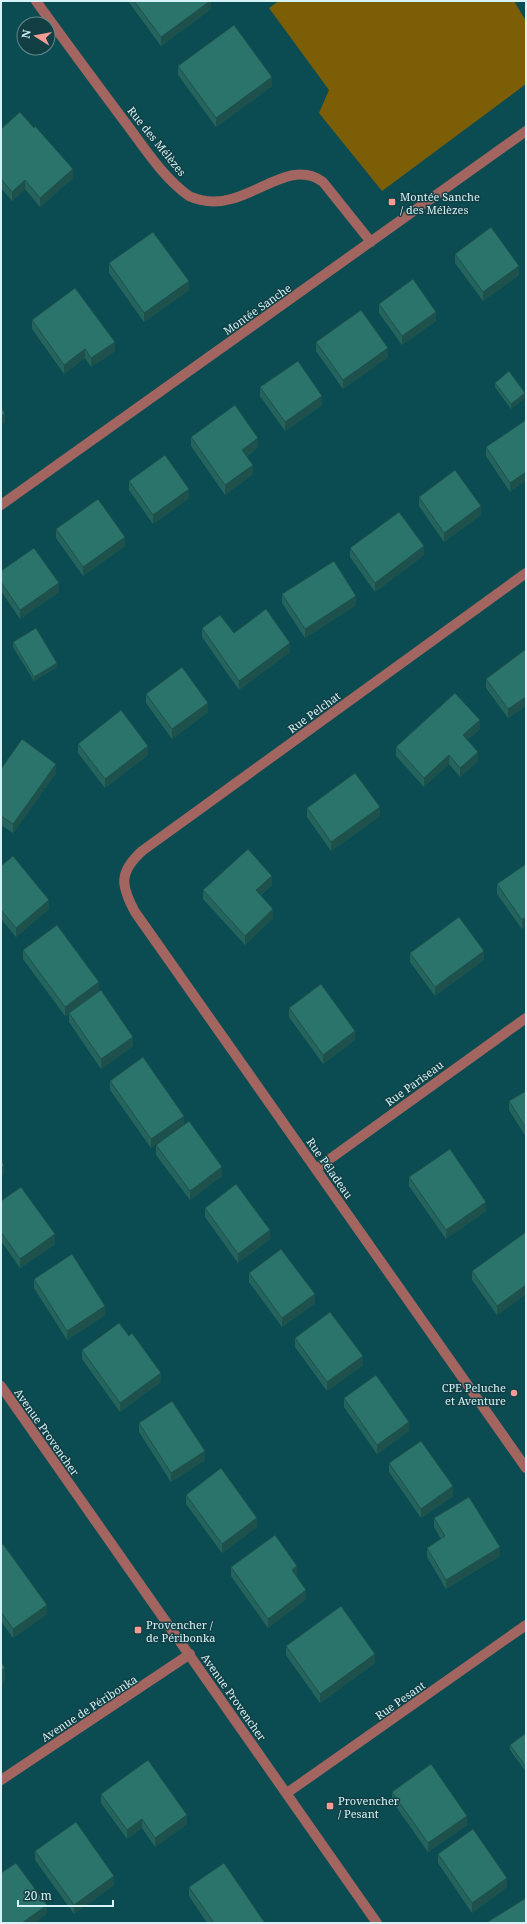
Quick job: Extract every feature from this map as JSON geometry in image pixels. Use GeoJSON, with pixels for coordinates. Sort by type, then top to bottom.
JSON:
{"type":"FeatureCollection","features":[{"type":"Feature","properties":{"kind":"street","name":"Rue des Mélèzes"},"geometry":{"type":"LineString","coordinates":[[36,1],[159,165],[191,197],[212,202],[229,200],[246,195],[294,174],[307,174],[316,177],[323,182],[371,242]]}},
{"type":"Feature","properties":{"kind":"street","name":"Montée Sanche"},"geometry":{"type":"LineString","coordinates":[[1,505],[526,132]]}},
{"type":"Feature","properties":{"kind":"street","name":"Rue Pelchat"},"geometry":{"type":"LineString","coordinates":[[124,878],[133,859],[142,851],[526,573]]}},
{"type":"Feature","properties":{"kind":"street","name":"Rue Péladeau"},"geometry":{"type":"LineString","coordinates":[[124,878],[123,887],[135,912],[526,1468]]}},
{"type":"Feature","properties":{"kind":"street","name":"Rue Pariseau"},"geometry":{"type":"LineString","coordinates":[[316,1169],[526,1018]]}},
{"type":"Feature","properties":{"kind":"street","name":"Avenue Provencher"},"geometry":{"type":"LineString","coordinates":[[1,1386],[377,1923]]}},
{"type":"Feature","properties":{"kind":"street","name":"Rue Pesant"},"geometry":{"type":"LineString","coordinates":[[287,1793],[526,1625]]}},
{"type":"Feature","properties":{"kind":"street","name":"Avenue de Péribonka"},"geometry":{"type":"LineString","coordinates":[[1,1780],[190,1654]]}},
{"type":"Feature","properties":{"kind":"shaded area"},"geometry":{"type":"Polygon","coordinates":[[[279,1],[514,1],[526,21],[526,84],[382,191],[319,113],[329,90],[269,8],[279,1]]]}},
{"type":"Feature","properties":{"kind":"building"},"geometry":{"type":"Polygon","coordinates":[[[134,1],[210,1],[161,37],[134,1]]]}},
{"type":"Feature","properties":{"kind":"building"},"geometry":{"type":"Polygon","coordinates":[[[234,25],[272,77],[216,118],[178,66],[234,25]]]}},
{"type":"Feature","properties":{"kind":"building"},"geometry":{"type":"Polygon","coordinates":[[[20,112],[34,128],[35,126],[73,169],[40,198],[25,180],[12,192],[1,179],[1,129],[20,112]]]}},
{"type":"Feature","properties":{"kind":"building"},"geometry":{"type":"Polygon","coordinates":[[[491,227],[519,266],[483,292],[455,254],[491,227]]]}},
{"type":"Feature","properties":{"kind":"building"},"geometry":{"type":"Polygon","coordinates":[[[153,232],[189,281],[144,313],[109,263],[153,232]]]}},
{"type":"Feature","properties":{"kind":"building"},"geometry":{"type":"Polygon","coordinates":[[[413,279],[436,312],[402,336],[379,304],[413,279]]]}},
{"type":"Feature","properties":{"kind":"building"},"geometry":{"type":"Polygon","coordinates":[[[75,288],[115,342],[91,358],[85,349],[64,365],[32,320],[75,288]]]}},
{"type":"Feature","properties":{"kind":"building"},"geometry":{"type":"Polygon","coordinates":[[[361,310],[388,348],[343,380],[316,342],[361,310]]]}},
{"type":"Feature","properties":{"kind":"building"},"geometry":{"type":"Polygon","coordinates":[[[298,361],[322,396],[285,422],[260,387],[298,361]]]}},
{"type":"Feature","properties":{"kind":"building"},"geometry":{"type":"Polygon","coordinates":[[[509,371],[525,393],[511,404],[495,383],[509,371]]]}},
{"type":"Feature","properties":{"kind":"building"},"geometry":{"type":"Polygon","coordinates":[[[235,405],[258,438],[242,450],[253,465],[225,485],[191,437],[235,405]]]}},
{"type":"Feature","properties":{"kind":"building"},"geometry":{"type":"Polygon","coordinates":[[[1,408],[5,413],[1,416],[1,408]]]}},
{"type":"Feature","properties":{"kind":"building"},"geometry":{"type":"Polygon","coordinates":[[[526,420],[526,472],[510,483],[486,447],[526,420]]]}},
{"type":"Feature","properties":{"kind":"building"},"geometry":{"type":"Polygon","coordinates":[[[165,455],[189,489],[153,515],[129,481],[165,455]]]}},
{"type":"Feature","properties":{"kind":"building"},"geometry":{"type":"Polygon","coordinates":[[[455,470],[481,506],[444,533],[419,497],[455,470]]]}},
{"type":"Feature","properties":{"kind":"building"},"geometry":{"type":"Polygon","coordinates":[[[98,499],[125,537],[83,567],[56,529],[98,499]]]}},
{"type":"Feature","properties":{"kind":"building"},"geometry":{"type":"Polygon","coordinates":[[[399,512],[424,546],[375,583],[350,548],[399,512]]]}},
{"type":"Feature","properties":{"kind":"building"},"geometry":{"type":"Polygon","coordinates":[[[34,548],[59,583],[20,610],[1,582],[1,571],[34,548]]]}},
{"type":"Feature","properties":{"kind":"building"},"geometry":{"type":"Polygon","coordinates":[[[334,561],[356,596],[305,629],[282,594],[334,561]]]}},
{"type":"Feature","properties":{"kind":"building"},"geometry":{"type":"Polygon","coordinates":[[[266,609],[290,643],[239,681],[202,628],[220,615],[234,633],[266,609]]]}},
{"type":"Feature","properties":{"kind":"building"},"geometry":{"type":"Polygon","coordinates":[[[36,628],[57,663],[34,677],[13,642],[36,628]]]}},
{"type":"Feature","properties":{"kind":"building"},"geometry":{"type":"Polygon","coordinates":[[[526,649],[526,697],[508,709],[486,679],[526,649]]]}},
{"type":"Feature","properties":{"kind":"building"},"geometry":{"type":"Polygon","coordinates":[[[182,667],[208,703],[172,729],[146,694],[182,667]]]}},
{"type":"Feature","properties":{"kind":"building"},"geometry":{"type":"Polygon","coordinates":[[[455,693],[480,720],[463,735],[478,752],[460,768],[449,755],[424,778],[396,747],[455,693]]]}},
{"type":"Feature","properties":{"kind":"building"},"geometry":{"type":"Polygon","coordinates":[[[121,710],[148,746],[105,779],[78,744],[121,710]]]}},
{"type":"Feature","properties":{"kind":"building"},"geometry":{"type":"Polygon","coordinates":[[[22,739],[56,764],[13,824],[1,816],[1,769],[22,739]]]}},
{"type":"Feature","properties":{"kind":"building"},"geometry":{"type":"Polygon","coordinates":[[[355,773],[380,807],[331,842],[307,808],[355,773]]]}},
{"type":"Feature","properties":{"kind":"building"},"geometry":{"type":"Polygon","coordinates":[[[248,849],[272,876],[256,890],[273,909],[245,936],[203,890],[248,849]]]}},
{"type":"Feature","properties":{"kind":"building"},"geometry":{"type":"Polygon","coordinates":[[[13,856],[49,900],[16,928],[1,910],[1,866],[13,856]]]}},
{"type":"Feature","properties":{"kind":"building"},"geometry":{"type":"Polygon","coordinates":[[[526,864],[526,917],[522,920],[497,884],[526,864]]]}},
{"type":"Feature","properties":{"kind":"building"},"geometry":{"type":"Polygon","coordinates":[[[459,917],[484,951],[435,987],[410,953],[459,917]]]}},
{"type":"Feature","properties":{"kind":"building"},"geometry":{"type":"Polygon","coordinates":[[[57,925],[99,982],[65,1007],[23,950],[57,925]]]}},
{"type":"Feature","properties":{"kind":"building"},"geometry":{"type":"Polygon","coordinates":[[[321,984],[355,1031],[323,1055],[289,1008],[321,984]]]}},
{"type":"Feature","properties":{"kind":"building"},"geometry":{"type":"Polygon","coordinates":[[[101,990],[133,1037],[101,1059],[69,1013],[101,990]]]}},
{"type":"Feature","properties":{"kind":"building"},"geometry":{"type":"Polygon","coordinates":[[[143,1057],[184,1116],[151,1139],[110,1081],[143,1057]]]}},
{"type":"Feature","properties":{"kind":"building"},"geometry":{"type":"Polygon","coordinates":[[[526,1091],[526,1128],[509,1101],[526,1091]]]}},
{"type":"Feature","properties":{"kind":"building"},"geometry":{"type":"Polygon","coordinates":[[[189,1121],[222,1167],[190,1191],[156,1145],[189,1121]]]}},
{"type":"Feature","properties":{"kind":"building"},"geometry":{"type":"Polygon","coordinates":[[[450,1149],[486,1202],[446,1230],[409,1177],[450,1149]]]}},
{"type":"Feature","properties":{"kind":"building"},"geometry":{"type":"Polygon","coordinates":[[[1,1160],[4,1165],[1,1168],[1,1160]]]}},
{"type":"Feature","properties":{"kind":"building"},"geometry":{"type":"Polygon","coordinates":[[[236,1184],[270,1230],[238,1254],[205,1208],[236,1184]]]}},
{"type":"Feature","properties":{"kind":"building"},"geometry":{"type":"Polygon","coordinates":[[[21,1187],[55,1234],[20,1259],[1,1232],[1,1201],[21,1187]]]}},
{"type":"Feature","properties":{"kind":"building"},"geometry":{"type":"Polygon","coordinates":[[[526,1232],[526,1285],[497,1306],[472,1271],[526,1232]]]}},
{"type":"Feature","properties":{"kind":"building"},"geometry":{"type":"Polygon","coordinates":[[[281,1249],[315,1294],[282,1318],[249,1273],[281,1249]]]}},
{"type":"Feature","properties":{"kind":"building"},"geometry":{"type":"Polygon","coordinates":[[[72,1254],[105,1306],[67,1331],[34,1279],[72,1254]]]}},
{"type":"Feature","properties":{"kind":"building"},"geometry":{"type":"Polygon","coordinates":[[[330,1312],[363,1356],[327,1382],[295,1338],[330,1312]]]}},
{"type":"Feature","properties":{"kind":"building"},"geometry":{"type":"Polygon","coordinates":[[[119,1323],[129,1336],[132,1333],[161,1373],[120,1403],[82,1350],[119,1323]]]}},
{"type":"Feature","properties":{"kind":"building"},"geometry":{"type":"Polygon","coordinates":[[[376,1375],[409,1422],[377,1445],[344,1398],[376,1375]]]}},
{"type":"Feature","properties":{"kind":"building"},"geometry":{"type":"Polygon","coordinates":[[[172,1401],[205,1451],[171,1473],[139,1423],[172,1401]]]}},
{"type":"Feature","properties":{"kind":"building"},"geometry":{"type":"Polygon","coordinates":[[[421,1441],[453,1486],[421,1509],[389,1463],[421,1441]]]}},
{"type":"Feature","properties":{"kind":"building"},"geometry":{"type":"Polygon","coordinates":[[[221,1468],[257,1518],[222,1544],[186,1495],[221,1468]]]}},
{"type":"Feature","properties":{"kind":"building"},"geometry":{"type":"Polygon","coordinates":[[[469,1497],[500,1547],[446,1580],[427,1548],[445,1536],[434,1518],[469,1497]]]}},
{"type":"Feature","properties":{"kind":"building"},"geometry":{"type":"Polygon","coordinates":[[[275,1535],[297,1566],[292,1570],[306,1590],[268,1619],[231,1567],[275,1535]]]}},
{"type":"Feature","properties":{"kind":"building"},"geometry":{"type":"Polygon","coordinates":[[[3,1544],[47,1605],[13,1629],[1,1612],[1,1546],[3,1544]]]}},
{"type":"Feature","properties":{"kind":"building"},"geometry":{"type":"Polygon","coordinates":[[[341,1606],[375,1654],[320,1694],[286,1646],[341,1606]]]}},
{"type":"Feature","properties":{"kind":"building"},"geometry":{"type":"Polygon","coordinates":[[[1,1662],[5,1668],[1,1671],[1,1662]]]}},
{"type":"Feature","properties":{"kind":"building"},"geometry":{"type":"Polygon","coordinates":[[[526,1733],[526,1767],[510,1745],[526,1733]]]}},
{"type":"Feature","properties":{"kind":"building"},"geometry":{"type":"Polygon","coordinates":[[[148,1760],[187,1815],[155,1838],[142,1819],[127,1830],[101,1794],[148,1760]]]}},
{"type":"Feature","properties":{"kind":"building"},"geometry":{"type":"Polygon","coordinates":[[[431,1764],[467,1816],[428,1843],[392,1792],[431,1764]]]}},
{"type":"Feature","properties":{"kind":"building"},"geometry":{"type":"Polygon","coordinates":[[[76,1822],[114,1876],[74,1905],[35,1851],[76,1822]]]}},
{"type":"Feature","properties":{"kind":"building"},"geometry":{"type":"Polygon","coordinates":[[[473,1829],[507,1878],[472,1903],[438,1854],[473,1829]]]}},
{"type":"Feature","properties":{"kind":"building"},"geometry":{"type":"Polygon","coordinates":[[[16,1863],[47,1905],[22,1923],[1,1923],[1,1873],[16,1863]]]}},
{"type":"Feature","properties":{"kind":"building"},"geometry":{"type":"Polygon","coordinates":[[[224,1863],[265,1923],[214,1923],[189,1887],[224,1863]]]}},
{"type":"Feature","properties":{"kind":"building"},"geometry":{"type":"Polygon","coordinates":[[[526,1898],[526,1923],[486,1923],[526,1898]]]}},
{"type":"Feature","properties":{"kind":"place","name":"Montée Sanche / des Mélèzes"},"geometry":{"type":"Point","coordinates":[392,202]}},
{"type":"Feature","properties":{"kind":"place","name":"CPE Peluche et Aventure"},"geometry":{"type":"Point","coordinates":[514,1393]}},
{"type":"Feature","properties":{"kind":"place","name":"Provencher / de Péribonka"},"geometry":{"type":"Point","coordinates":[138,1630]}},
{"type":"Feature","properties":{"kind":"place","name":"Provencher / Pesant"},"geometry":{"type":"Point","coordinates":[330,1806]}}]}
